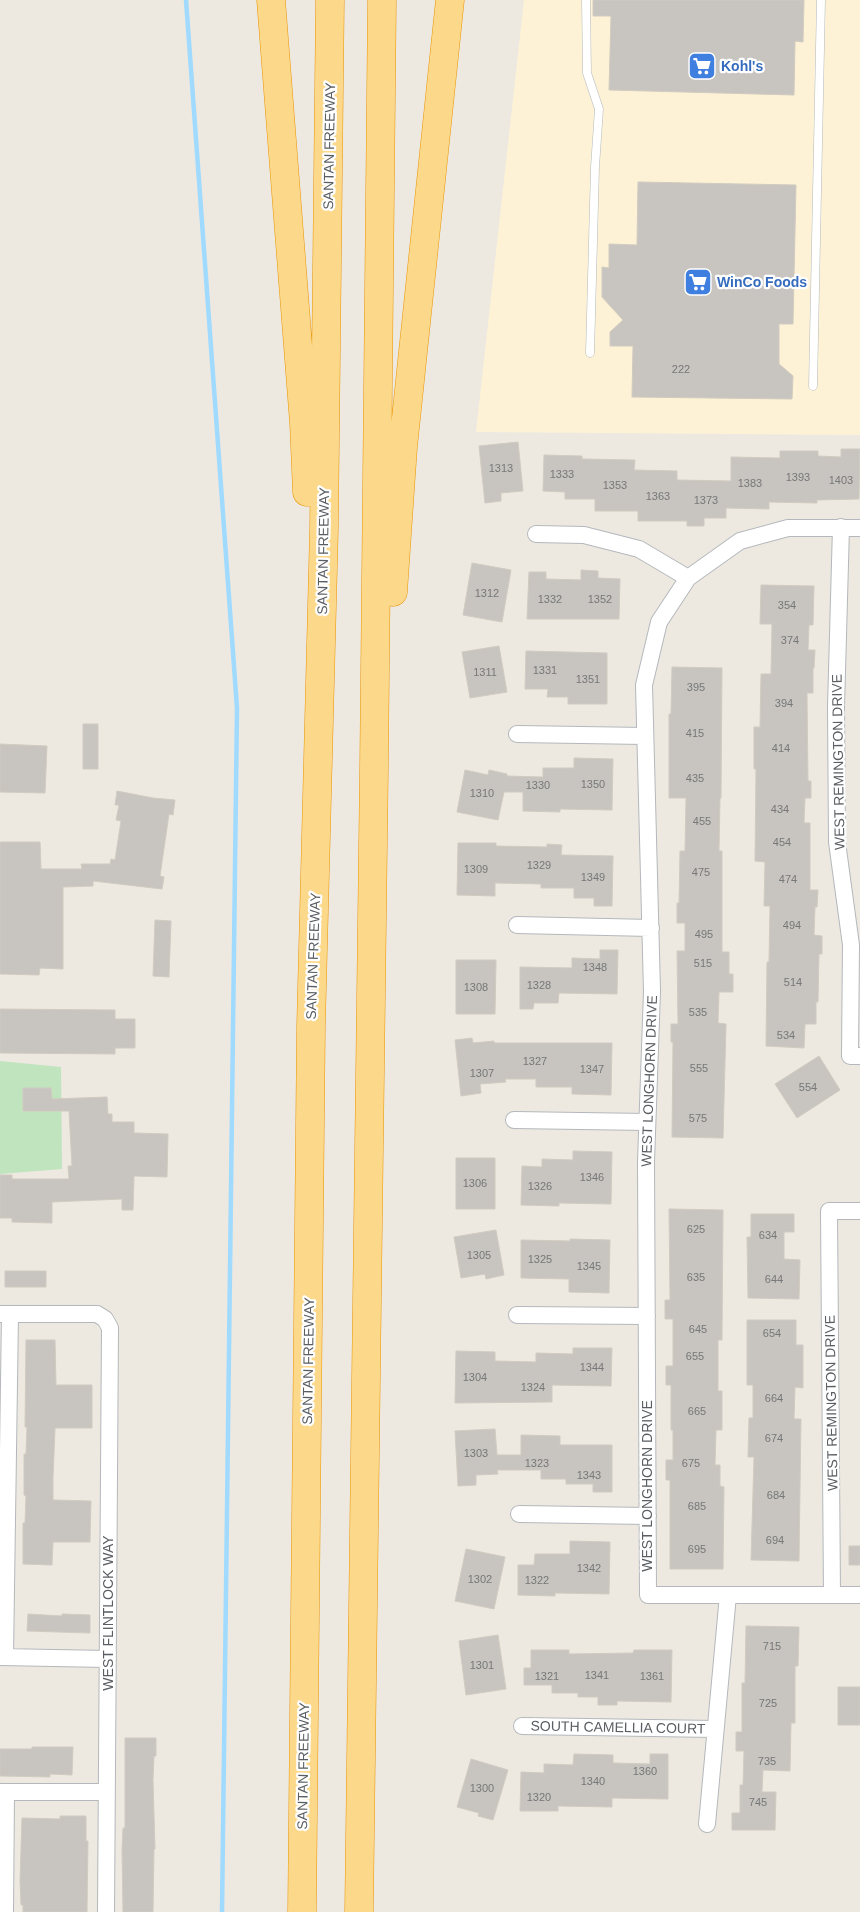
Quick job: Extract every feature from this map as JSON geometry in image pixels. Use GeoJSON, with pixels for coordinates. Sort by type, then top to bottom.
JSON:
{"type":"FeatureCollection","features":[{"type":"Feature","properties":{"kind":"highway"},"geometry":{"type":"LineString","coordinates":[[271,0],[304,423],[319,708]]}},
{"type":"Feature","properties":{"kind":"highway","name":"SANTAN FREEWAY"},"geometry":{"type":"LineString","coordinates":[[302,1912],[311,1026],[324,530],[330,0]]}},
{"type":"Feature","properties":{"kind":"highway"},"geometry":{"type":"LineString","coordinates":[[359,1912],[382,0]]}},
{"type":"Feature","properties":{"kind":"highway"},"geometry":{"type":"LineString","coordinates":[[374,768],[388,678],[403,447],[450,0]]}},
{"type":"Feature","properties":{"kind":"highway"},"geometry":{"type":"LineString","coordinates":[[290,1912],[305,1676]]}},
{"type":"Feature","properties":{"kind":"highway"},"geometry":{"type":"LineString","coordinates":[[361,1783],[369,1912]]}},
{"type":"Feature","properties":{"kind":"street","name":"WEST REMINGTON DRIVE"},"geometry":{"type":"LineString","coordinates":[[841,527],[836,707],[837,842],[851,945],[855,1056]]}},
{"type":"Feature","properties":{"kind":"street"},"geometry":{"type":"LineString","coordinates":[[536,534],[584,535],[639,549],[688,578],[740,541],[788,528],[860,528]]}},
{"type":"Feature","properties":{"kind":"street","name":"WEST LONGHORN DRIVE"},"geometry":{"type":"LineString","coordinates":[[688,578],[659,622],[644,685],[652,991],[647,1122],[648,1595],[728,1595]]}},
{"type":"Feature","properties":{"kind":"street"},"geometry":{"type":"LineString","coordinates":[[517,734],[645,736]]}},
{"type":"Feature","properties":{"kind":"street"},"geometry":{"type":"LineString","coordinates":[[517,925],[651,928]]}},
{"type":"Feature","properties":{"kind":"street"},"geometry":{"type":"LineString","coordinates":[[514,1120],[647,1122]]}},
{"type":"Feature","properties":{"kind":"street","name":"WEST REMINGTON DRIVE"},"geometry":{"type":"LineString","coordinates":[[832,1595],[829,1211],[860,1212]]}},
{"type":"Feature","properties":{"kind":"street"},"geometry":{"type":"LineString","coordinates":[[5,1314],[3,1657],[108,1659]]}},
{"type":"Feature","properties":{"kind":"street","name":"WEST FLINTLOCK WAY"},"geometry":{"type":"LineString","coordinates":[[5,1314],[97,1314],[107,1321],[110,1328],[106,1912]]}},
{"type":"Feature","properties":{"kind":"street"},"geometry":{"type":"LineString","coordinates":[[517,1315],[647,1316]]}},
{"type":"Feature","properties":{"kind":"street"},"geometry":{"type":"LineString","coordinates":[[519,1514],[648,1516]]}},
{"type":"Feature","properties":{"kind":"street"},"geometry":{"type":"LineString","coordinates":[[707,1824],[728,1595],[860,1595]]}},
{"type":"Feature","properties":{"kind":"street","name":"SOUTH CAMELLIA COURT"},"geometry":{"type":"LineString","coordinates":[[522,1726],[715,1729]]}},
{"type":"Feature","properties":{"kind":"street"},"geometry":{"type":"LineString","coordinates":[[5,1912],[3,1792],[107,1792]]}},
{"type":"Feature","properties":{"kind":"lane"},"geometry":{"type":"LineString","coordinates":[[586,0],[588,73],[599,109],[595,176],[590,353]]}},
{"type":"Feature","properties":{"kind":"lane"},"geometry":{"type":"LineString","coordinates":[[813,386],[821,0]]}},
{"type":"Feature","properties":{"kind":"shaded area"},"geometry":{"type":"Polygon","coordinates":[[[524,0],[860,0],[860,435],[476,432],[524,0]]]}},
{"type":"Feature","properties":{"kind":"green space"},"geometry":{"type":"Polygon","coordinates":[[[0,1061],[61,1067],[62,1169],[0,1174],[0,1061]]]}},
{"type":"Feature","properties":{"kind":"building","name":"Kohl's"},"geometry":{"type":"Polygon","coordinates":[[[593,0],[804,0],[803,42],[795,41],[794,95],[609,90],[611,16],[593,16],[593,0]]]}},
{"type":"Feature","properties":{"kind":"building","name":"WinCo Foods"},"geometry":{"type":"Polygon","coordinates":[[[638,182],[796,185],[793,324],[779,324],[779,364],[793,376],[792,399],[632,397],[633,346],[610,346],[610,332],[623,320],[602,297],[602,267],[609,268],[609,244],[637,245],[638,182]]]}},
{"type":"Feature","properties":{"kind":"building"},"geometry":{"type":"Polygon","coordinates":[[[518,442],[523,491],[501,493],[501,501],[485,503],[479,446],[518,442]]]}},
{"type":"Feature","properties":{"kind":"building"},"geometry":{"type":"Polygon","coordinates":[[[841,449],[860,449],[859,499],[817,500],[817,503],[769,502],[769,509],[726,508],[726,518],[704,518],[704,526],[687,526],[687,521],[638,521],[638,511],[595,511],[595,499],[565,499],[565,492],[543,491],[544,455],[582,456],[582,459],[635,460],[634,470],[677,471],[677,480],[731,481],[731,457],[780,458],[780,451],[818,451],[818,456],[841,457],[841,449]]]}},
{"type":"Feature","properties":{"kind":"building"},"geometry":{"type":"Polygon","coordinates":[[[472,563],[511,570],[502,622],[463,615],[472,563]]]}},
{"type":"Feature","properties":{"kind":"building"},"geometry":{"type":"Polygon","coordinates":[[[581,570],[598,571],[598,578],[620,579],[619,619],[527,619],[529,572],[546,572],[546,579],[581,580],[581,570]]]}},
{"type":"Feature","properties":{"kind":"building"},"geometry":{"type":"Polygon","coordinates":[[[761,585],[814,586],[813,625],[809,625],[808,650],[815,650],[813,693],[807,693],[808,781],[811,781],[811,798],[805,798],[804,823],[810,823],[810,890],[818,890],[814,935],[822,936],[822,954],[819,954],[816,1024],[805,1024],[804,1048],[766,1046],[770,906],[764,906],[765,862],[755,861],[756,769],[754,769],[754,727],[760,727],[761,674],[771,674],[772,624],[760,624],[761,585]]]}},
{"type":"Feature","properties":{"kind":"building"},"geometry":{"type":"Polygon","coordinates":[[[499,646],[507,692],[470,698],[462,652],[499,646]]]}},
{"type":"Feature","properties":{"kind":"building"},"geometry":{"type":"Polygon","coordinates":[[[526,651],[607,653],[607,704],[568,704],[568,697],[547,697],[548,689],[525,689],[526,651]]]}},
{"type":"Feature","properties":{"kind":"building"},"geometry":{"type":"Polygon","coordinates":[[[672,667],[722,668],[719,851],[722,851],[722,952],[729,952],[729,974],[733,974],[733,992],[719,992],[718,1023],[726,1024],[723,1138],[672,1137],[673,1042],[671,1042],[671,1024],[678,1024],[677,951],[685,951],[685,923],[677,923],[677,903],[679,903],[680,851],[685,851],[686,798],[669,798],[669,714],[671,714],[672,667]]]}},
{"type":"Feature","properties":{"kind":"building"},"geometry":{"type":"Polygon","coordinates":[[[83,724],[98,724],[98,769],[83,769],[83,724]]]}},
{"type":"Feature","properties":{"kind":"building"},"geometry":{"type":"Polygon","coordinates":[[[0,744],[47,746],[45,793],[0,792],[0,744]]]}},
{"type":"Feature","properties":{"kind":"building"},"geometry":{"type":"Polygon","coordinates":[[[574,758],[613,759],[612,810],[560,809],[560,812],[523,811],[523,792],[504,792],[498,820],[457,812],[465,770],[488,775],[489,770],[507,774],[507,776],[543,777],[543,768],[574,768],[574,758]]]}},
{"type":"Feature","properties":{"kind":"building"},"geometry":{"type":"Polygon","coordinates":[[[117,791],[175,800],[173,815],[169,814],[160,876],[164,877],[162,889],[93,881],[93,886],[63,887],[63,969],[40,968],[39,975],[0,974],[0,842],[40,842],[41,869],[82,869],[81,864],[110,864],[111,859],[115,860],[121,821],[116,820],[119,805],[115,805],[117,791]]]}},
{"type":"Feature","properties":{"kind":"building"},"geometry":{"type":"Polygon","coordinates":[[[458,843],[496,843],[496,846],[547,847],[547,844],[562,845],[561,855],[613,856],[612,906],[594,906],[594,898],[574,898],[574,888],[541,888],[541,884],[495,883],[495,896],[457,895],[458,843]]]}},
{"type":"Feature","properties":{"kind":"building"},"geometry":{"type":"Polygon","coordinates":[[[155,920],[171,921],[169,977],[153,976],[155,920]]]}},
{"type":"Feature","properties":{"kind":"building"},"geometry":{"type":"Polygon","coordinates":[[[600,950],[618,950],[617,994],[559,993],[558,1003],[534,1003],[533,1009],[520,1009],[520,967],[572,968],[572,958],[600,959],[600,950]]]}},
{"type":"Feature","properties":{"kind":"building"},"geometry":{"type":"Polygon","coordinates":[[[456,960],[496,960],[495,1014],[456,1014],[456,960]]]}},
{"type":"Feature","properties":{"kind":"building"},"geometry":{"type":"Polygon","coordinates":[[[0,1009],[115,1010],[115,1019],[135,1019],[135,1048],[115,1048],[115,1054],[0,1053],[0,1009]]]}},
{"type":"Feature","properties":{"kind":"building"},"geometry":{"type":"Polygon","coordinates":[[[472,1038],[473,1043],[494,1041],[494,1043],[612,1043],[611,1095],[572,1094],[572,1087],[536,1087],[536,1079],[505,1079],[506,1082],[480,1084],[481,1093],[461,1096],[455,1040],[472,1038]]]}},
{"type":"Feature","properties":{"kind":"building"},"geometry":{"type":"Polygon","coordinates":[[[819,1056],[840,1090],[797,1118],[775,1084],[819,1056]]]}},
{"type":"Feature","properties":{"kind":"building"},"geometry":{"type":"Polygon","coordinates":[[[23,1088],[51,1088],[52,1099],[107,1097],[108,1114],[112,1114],[112,1122],[134,1122],[134,1133],[168,1134],[167,1177],[134,1176],[133,1210],[122,1210],[122,1199],[52,1202],[52,1223],[12,1222],[12,1218],[0,1218],[0,1175],[12,1175],[12,1179],[69,1179],[68,1166],[72,1166],[69,1111],[23,1111],[23,1088]]]}},
{"type":"Feature","properties":{"kind":"building"},"geometry":{"type":"Polygon","coordinates":[[[573,1151],[612,1152],[611,1204],[559,1203],[559,1206],[521,1205],[522,1166],[542,1167],[542,1159],[573,1160],[573,1151]]]}},
{"type":"Feature","properties":{"kind":"building"},"geometry":{"type":"Polygon","coordinates":[[[456,1158],[495,1158],[495,1209],[456,1209],[456,1158]]]}},
{"type":"Feature","properties":{"kind":"building"},"geometry":{"type":"Polygon","coordinates":[[[669,1209],[723,1210],[722,1340],[718,1340],[718,1391],[722,1391],[722,1430],[716,1430],[715,1465],[720,1465],[720,1486],[724,1487],[723,1569],[670,1569],[670,1480],[666,1480],[666,1460],[673,1460],[673,1430],[671,1430],[671,1385],[666,1385],[666,1366],[673,1366],[673,1319],[665,1319],[665,1300],[670,1300],[669,1209]]]}},
{"type":"Feature","properties":{"kind":"building"},"geometry":{"type":"Polygon","coordinates":[[[751,1214],[794,1214],[794,1232],[784,1232],[784,1259],[800,1260],[799,1299],[748,1298],[747,1237],[751,1237],[751,1214]]]}},
{"type":"Feature","properties":{"kind":"building"},"geometry":{"type":"Polygon","coordinates":[[[496,1230],[504,1275],[486,1279],[485,1274],[461,1278],[454,1237],[496,1230]]]}},
{"type":"Feature","properties":{"kind":"building"},"geometry":{"type":"Polygon","coordinates":[[[570,1239],[610,1240],[609,1293],[569,1292],[569,1279],[521,1278],[521,1240],[570,1241],[570,1239]]]}},
{"type":"Feature","properties":{"kind":"building"},"geometry":{"type":"Polygon","coordinates":[[[5,1271],[46,1271],[46,1287],[5,1287],[5,1271]]]}},
{"type":"Feature","properties":{"kind":"building"},"geometry":{"type":"Polygon","coordinates":[[[747,1320],[796,1320],[796,1345],[803,1345],[803,1388],[795,1387],[794,1419],[801,1419],[799,1561],[751,1560],[754,1457],[748,1457],[749,1418],[753,1418],[753,1385],[747,1385],[747,1320]]]}},
{"type":"Feature","properties":{"kind":"building"},"geometry":{"type":"Polygon","coordinates":[[[26,1340],[55,1340],[56,1385],[92,1385],[92,1428],[55,1428],[53,1478],[53,1500],[91,1501],[90,1542],[53,1542],[52,1565],[23,1564],[23,1523],[25,1523],[26,1496],[24,1495],[24,1454],[26,1454],[27,1427],[25,1427],[26,1340]]]}},
{"type":"Feature","properties":{"kind":"building"},"geometry":{"type":"Polygon","coordinates":[[[573,1348],[612,1348],[611,1386],[552,1385],[552,1402],[455,1403],[456,1351],[495,1352],[495,1361],[536,1362],[536,1353],[573,1354],[573,1348]]]}},
{"type":"Feature","properties":{"kind":"building"},"geometry":{"type":"Polygon","coordinates":[[[495,1429],[497,1455],[521,1455],[521,1435],[560,1436],[560,1445],[612,1445],[612,1492],[593,1492],[593,1484],[566,1484],[566,1479],[541,1479],[541,1470],[497,1470],[498,1474],[476,1475],[476,1485],[458,1486],[455,1431],[495,1429]]]}},
{"type":"Feature","properties":{"kind":"building"},"geometry":{"type":"Polygon","coordinates":[[[570,1541],[610,1542],[609,1594],[555,1593],[555,1596],[518,1595],[518,1565],[534,1565],[535,1554],[570,1554],[570,1541]]]}},
{"type":"Feature","properties":{"kind":"building"},"geometry":{"type":"Polygon","coordinates":[[[849,1546],[860,1546],[860,1565],[849,1565],[849,1546]]]}},
{"type":"Feature","properties":{"kind":"building"},"geometry":{"type":"Polygon","coordinates":[[[466,1549],[505,1557],[494,1609],[455,1601],[466,1549]]]}},
{"type":"Feature","properties":{"kind":"building"},"geometry":{"type":"Polygon","coordinates":[[[28,1614],[90,1615],[90,1633],[27,1631],[28,1614]]]}},
{"type":"Feature","properties":{"kind":"building"},"geometry":{"type":"Polygon","coordinates":[[[746,1626],[799,1627],[798,1666],[795,1666],[795,1723],[791,1723],[790,1771],[763,1770],[762,1792],[776,1792],[775,1830],[732,1830],[732,1813],[740,1813],[740,1785],[743,1785],[744,1751],[736,1751],[736,1732],[742,1732],[742,1683],[745,1683],[746,1626]]]}},
{"type":"Feature","properties":{"kind":"building"},"geometry":{"type":"Polygon","coordinates":[[[498,1635],[506,1689],[466,1695],[459,1641],[498,1635]]]}},
{"type":"Feature","properties":{"kind":"building"},"geometry":{"type":"Polygon","coordinates":[[[531,1650],[569,1650],[569,1654],[672,1650],[671,1702],[617,1701],[617,1705],[598,1705],[598,1697],[578,1697],[578,1693],[552,1693],[552,1685],[524,1685],[524,1668],[531,1668],[531,1650]]]}},
{"type":"Feature","properties":{"kind":"building"},"geometry":{"type":"Polygon","coordinates":[[[838,1687],[860,1687],[860,1725],[838,1725],[838,1687]]]}},
{"type":"Feature","properties":{"kind":"building"},"geometry":{"type":"Polygon","coordinates":[[[125,1738],[156,1738],[153,1780],[155,1849],[153,1912],[123,1912],[122,1850],[123,1828],[125,1828],[125,1738]]]}},
{"type":"Feature","properties":{"kind":"building"},"geometry":{"type":"Polygon","coordinates":[[[32,1747],[73,1747],[72,1775],[50,1774],[50,1777],[0,1776],[0,1749],[32,1749],[32,1747]]]}},
{"type":"Feature","properties":{"kind":"building"},"geometry":{"type":"Polygon","coordinates":[[[574,1754],[613,1755],[613,1763],[650,1764],[650,1754],[668,1754],[668,1799],[612,1798],[612,1807],[558,1806],[558,1811],[520,1811],[521,1772],[544,1773],[544,1764],[573,1765],[574,1754]]]}},
{"type":"Feature","properties":{"kind":"building"},"geometry":{"type":"Polygon","coordinates":[[[471,1759],[508,1770],[493,1820],[478,1816],[479,1813],[457,1807],[471,1759]]]}},
{"type":"Feature","properties":{"kind":"building"},"geometry":{"type":"Polygon","coordinates":[[[60,1816],[86,1816],[86,1841],[88,1841],[87,1912],[23,1912],[20,1881],[22,1818],[60,1819],[60,1816]]]}},
{"type":"Feature","properties":{"kind":"waterway"},"geometry":{"type":"LineString","coordinates":[[186,0],[237,708],[222,1912]]}},
{"type":"Feature","properties":{"kind":"place","name":"Kohl's"},"geometry":{"type":"Point","coordinates":[702,66]}},
{"type":"Feature","properties":{"kind":"place","name":"WinCo Foods"},"geometry":{"type":"Point","coordinates":[698,282]}}]}
